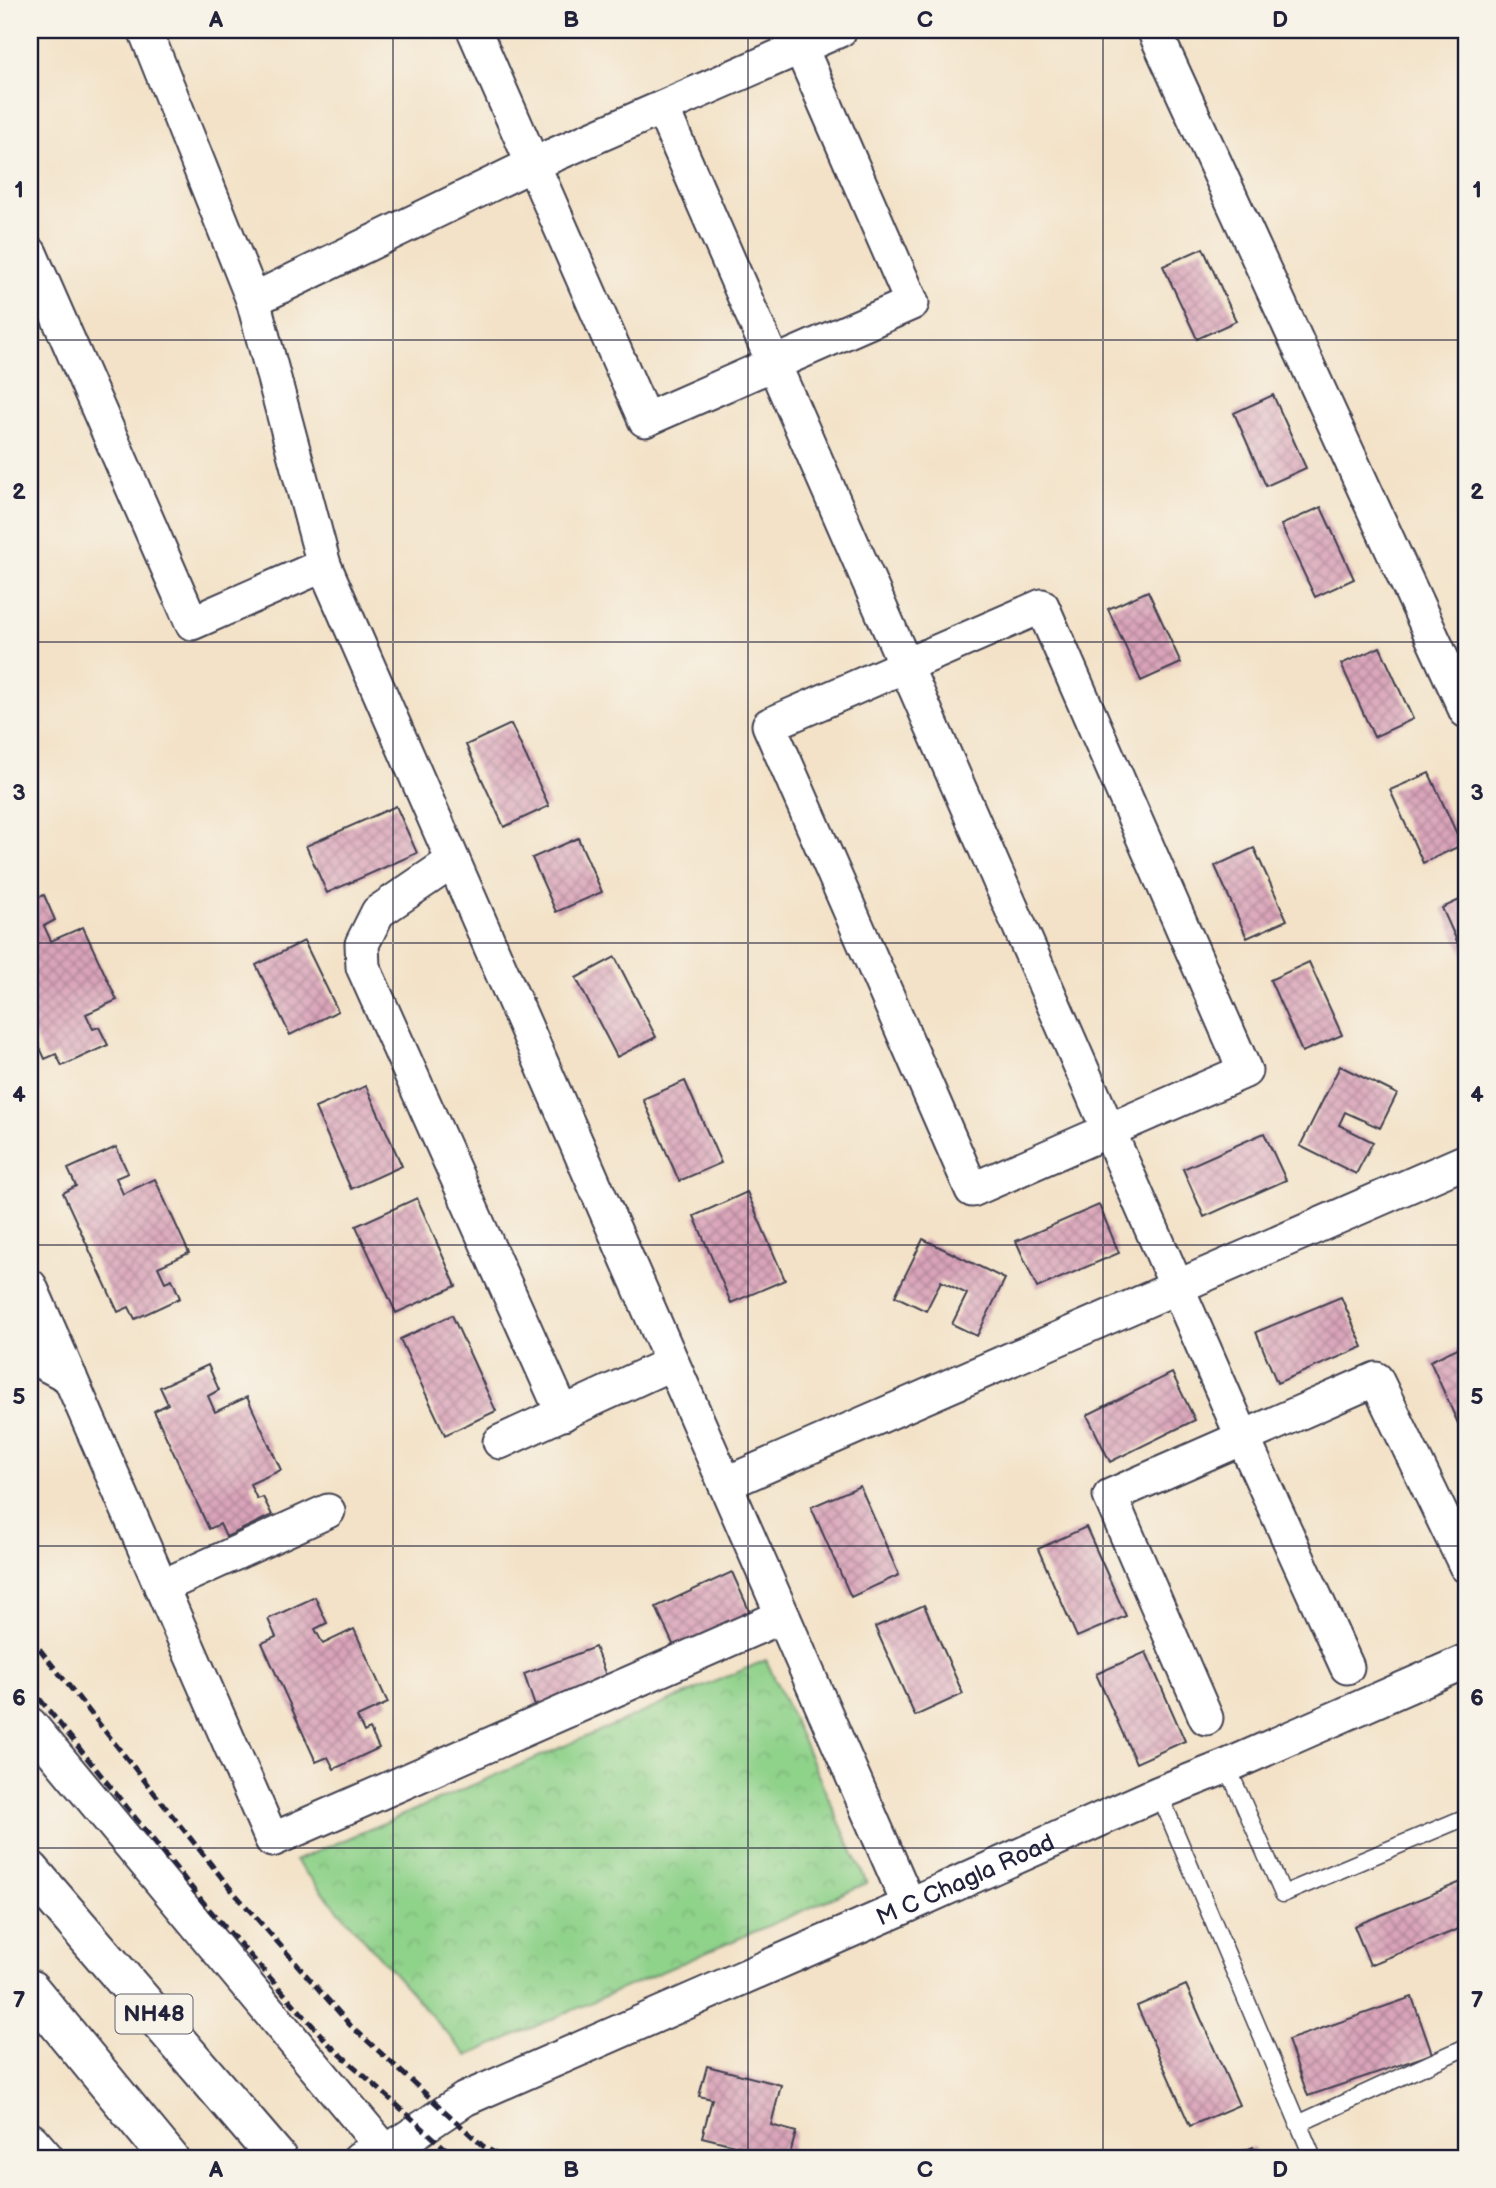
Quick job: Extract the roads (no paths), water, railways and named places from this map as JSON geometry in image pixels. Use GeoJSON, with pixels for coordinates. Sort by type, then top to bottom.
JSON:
{"type":"FeatureCollection","features":[{"type":"Feature","properties":{"kind":"main road","name":"NH48"},"geometry":{"type":"LineString","coordinates":[[30,1870],[278,2158]]}},
{"type":"Feature","properties":{"kind":"main road"},"geometry":{"type":"LineString","coordinates":[[30,1989],[169,2158]]}},
{"type":"Feature","properties":{"kind":"main road"},"geometry":{"type":"LineString","coordinates":[[30,2141],[44,2158]]}},
{"type":"Feature","properties":{"kind":"street"},"geometry":{"type":"LineString","coordinates":[[145,30],[253,300],[324,565],[909,1905]]}},
{"type":"Feature","properties":{"kind":"street"},"geometry":{"type":"LineString","coordinates":[[474,30],[645,420],[912,303],[796,38]]}},
{"type":"Feature","properties":{"kind":"street"},"geometry":{"type":"LineString","coordinates":[[253,300],[533,164],[662,108],[796,38],[840,30]]}},
{"type":"Feature","properties":{"kind":"street"},"geometry":{"type":"LineString","coordinates":[[1154,30],[1466,711]]}},
{"type":"Feature","properties":{"kind":"street"},"geometry":{"type":"LineString","coordinates":[[662,108],[1243,1438],[1347,1667]]}},
{"type":"Feature","properties":{"kind":"street"},"geometry":{"type":"LineString","coordinates":[[30,253],[192,623],[324,565]]}},
{"type":"Feature","properties":{"kind":"street"},"geometry":{"type":"LineString","coordinates":[[1042,606],[1245,1071],[1108,1130],[972,1190],[769,725],[1042,606]]}},
{"type":"Feature","properties":{"kind":"street"},"geometry":{"type":"LineString","coordinates":[[453,860],[378,912],[362,944],[363,967],[563,1413]]}},
{"type":"Feature","properties":{"kind":"street"},"geometry":{"type":"LineString","coordinates":[[725,1484],[1466,1161]]}},
{"type":"Feature","properties":{"kind":"street"},"geometry":{"type":"LineString","coordinates":[[30,1286],[272,1840],[783,1616]]}},
{"type":"Feature","properties":{"kind":"street"},"geometry":{"type":"LineString","coordinates":[[30,1356],[70,1377]]}},
{"type":"Feature","properties":{"kind":"street"},"geometry":{"type":"LineString","coordinates":[[500,1442],[672,1363]]}},
{"type":"Feature","properties":{"kind":"street"},"geometry":{"type":"LineString","coordinates":[[1206,1718],[1110,1496],[1376,1379],[1466,1566]]}},
{"type":"Feature","properties":{"kind":"street"},"geometry":{"type":"LineString","coordinates":[[162,1587],[328,1511]]}},
{"type":"Feature","properties":{"kind":"street","name":"M C Chagla Road"},"geometry":{"type":"LineString","coordinates":[[376,2156],[466,2099],[1159,1793],[1466,1661]]}},
{"type":"Feature","properties":{"kind":"street"},"geometry":{"type":"LineString","coordinates":[[30,1724],[376,2156]]}},
{"type":"Feature","properties":{"kind":"lane"},"geometry":{"type":"LineString","coordinates":[[1227,1766],[1283,1894],[1466,1817]]}},
{"type":"Feature","properties":{"kind":"lane"},"geometry":{"type":"LineString","coordinates":[[1159,1793],[1314,2158]]}},
{"type":"Feature","properties":{"kind":"lane"},"geometry":{"type":"LineString","coordinates":[[1298,2124],[1466,2047]]}},
{"type":"Feature","properties":{"kind":"railway"},"geometry":{"type":"LineString","coordinates":[[30,1637],[230,1888],[350,2025],[483,2146],[503,2158]]}},
{"type":"Feature","properties":{"kind":"railway"},"geometry":{"type":"LineString","coordinates":[[30,1687],[208,1908],[330,2045],[456,2158]]}}]}
